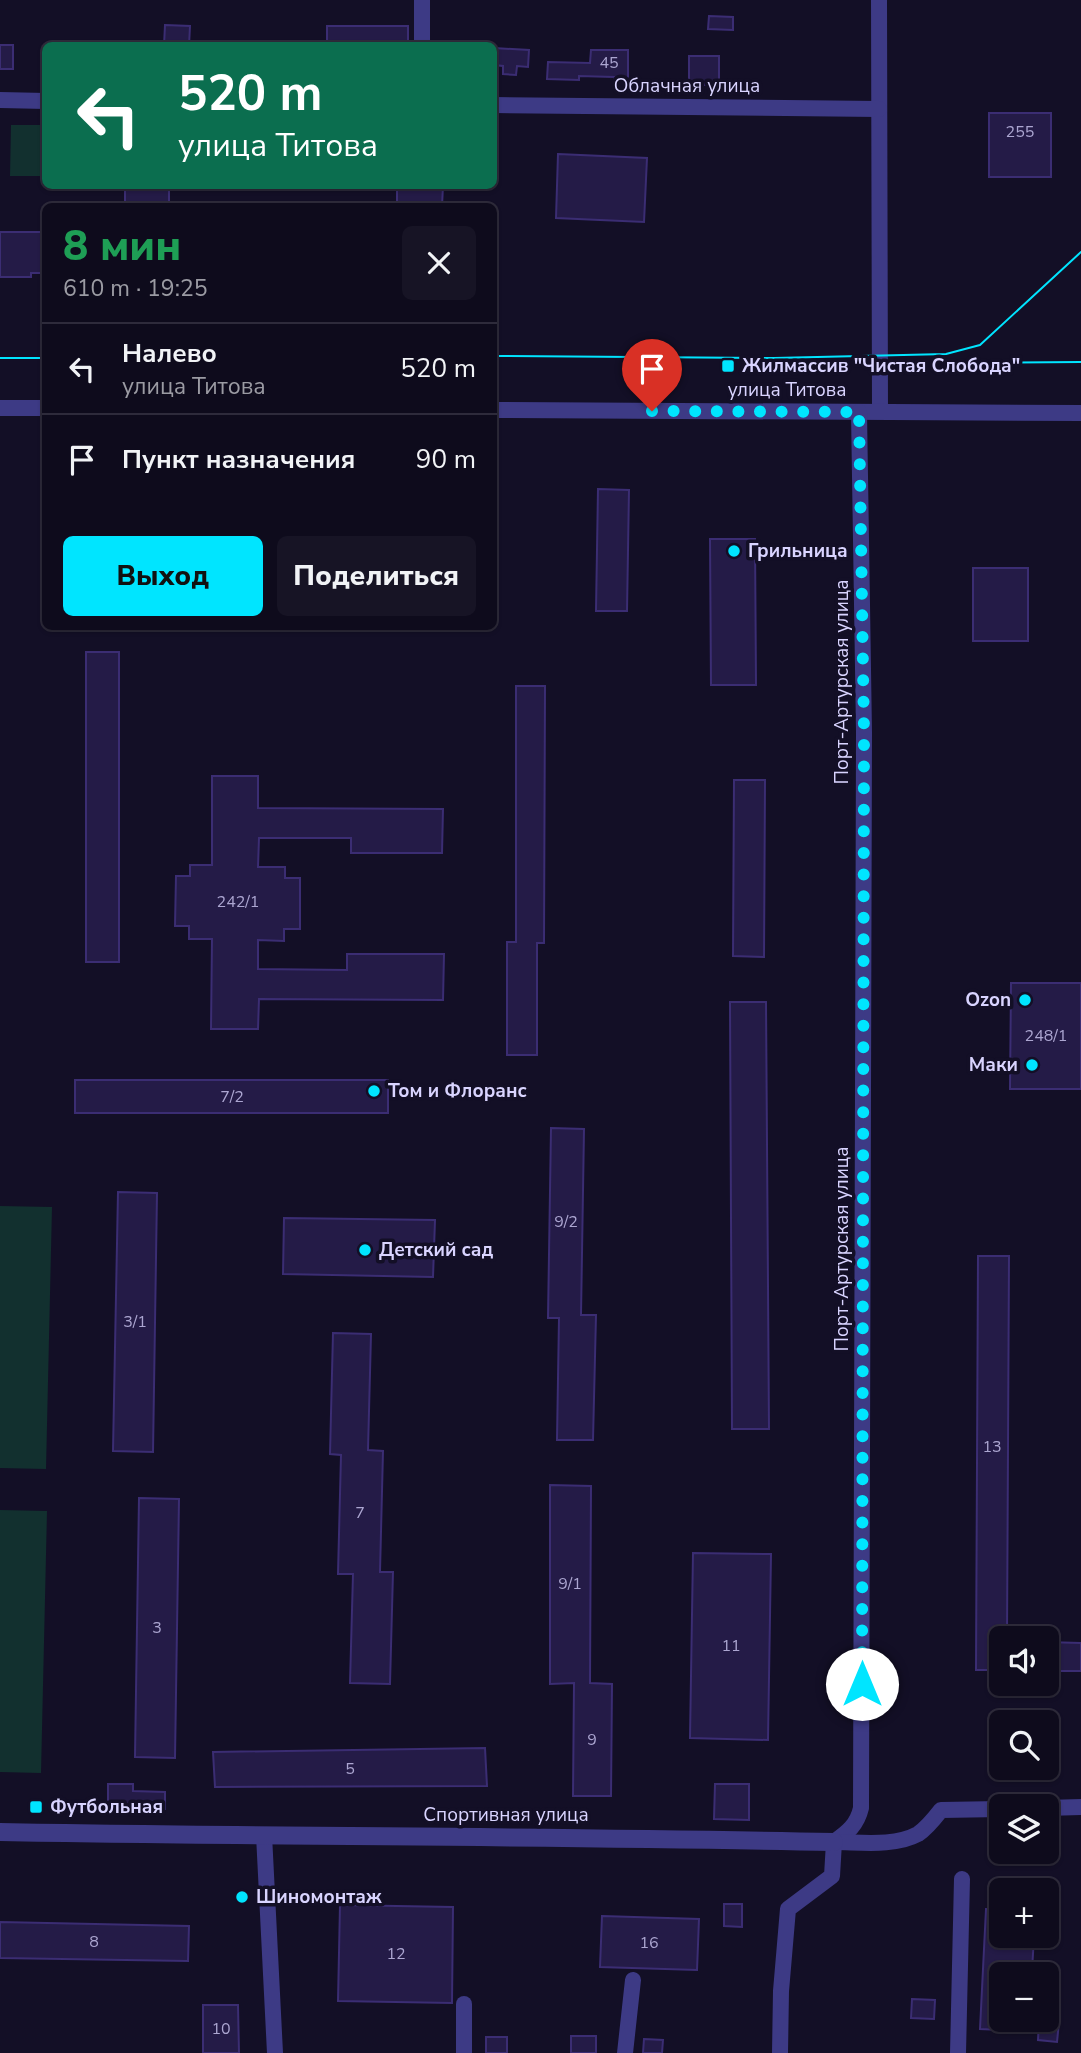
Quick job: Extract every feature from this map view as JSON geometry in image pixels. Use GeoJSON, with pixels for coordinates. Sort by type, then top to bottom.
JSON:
{"type":"FeatureCollection","features":[{"type":"Feature","properties":{"kind":"street"},"geometry":{"type":"LineString","coordinates":[[422,0],[422,42]]}},
{"type":"Feature","properties":{"kind":"street"},"geometry":{"type":"LineString","coordinates":[[879,0],[880,411]]}},
{"type":"Feature","properties":{"kind":"street"},"geometry":{"type":"LineString","coordinates":[[0,100],[42,101]]}},
{"type":"Feature","properties":{"kind":"street","name":"Облачная улица"},"geometry":{"type":"LineString","coordinates":[[497,105],[879,109]]}},
{"type":"Feature","properties":{"kind":"street"},"geometry":{"type":"LineString","coordinates":[[0,408],[42,408]]}},
{"type":"Feature","properties":{"kind":"street","name":"улица Титова"},"geometry":{"type":"LineString","coordinates":[[497,410],[1081,413]]}},
{"type":"Feature","properties":{"kind":"street","name":"Порт-Артурская улица"},"geometry":{"type":"LineString","coordinates":[[834,1842],[858,1820],[862,1780],[864,732],[859,412]]}},
{"type":"Feature","properties":{"kind":"street"},"geometry":{"type":"LineString","coordinates":[[1059,1808],[1081,1807]]}},
{"type":"Feature","properties":{"kind":"street","name":"Спортивная улица"},"geometry":{"type":"LineString","coordinates":[[0,1832],[654,1837],[893,1842],[916,1835],[942,1810],[989,1809]]}},
{"type":"Feature","properties":{"kind":"street"},"geometry":{"type":"LineString","coordinates":[[264,1835],[275,2053]]}},
{"type":"Feature","properties":{"kind":"street"},"geometry":{"type":"LineString","coordinates":[[780,2053],[781,1991],[788,1909],[832,1876],[834,1842]]}},
{"type":"Feature","properties":{"kind":"street"},"geometry":{"type":"LineString","coordinates":[[958,2053],[962,1879]]}},
{"type":"Feature","properties":{"kind":"street"},"geometry":{"type":"LineString","coordinates":[[625,2053],[633,1980]]}},
{"type":"Feature","properties":{"kind":"street"},"geometry":{"type":"LineString","coordinates":[[464,2004],[464,2053]]}},
{"type":"Feature","properties":{"kind":"green space"},"geometry":{"type":"Polygon","coordinates":[[[11,125],[42,125],[42,176],[10,176],[11,125]]]}},
{"type":"Feature","properties":{"kind":"green space"},"geometry":{"type":"Polygon","coordinates":[[[0,1206],[52,1207],[46,1469],[0,1468],[0,1206]]]}},
{"type":"Feature","properties":{"kind":"green space"},"geometry":{"type":"Polygon","coordinates":[[[0,1510],[47,1511],[41,1773],[0,1772],[0,1510]]]}},
{"type":"Feature","properties":{"kind":"building"},"geometry":{"type":"Polygon","coordinates":[[[709,16],[733,17],[733,30],[708,29],[709,16]]]}},
{"type":"Feature","properties":{"kind":"building"},"geometry":{"type":"Polygon","coordinates":[[[165,25],[190,26],[189,42],[164,42],[165,25]]]}},
{"type":"Feature","properties":{"kind":"building"},"geometry":{"type":"Polygon","coordinates":[[[327,26],[408,26],[408,42],[327,42],[327,26]]]}},
{"type":"Feature","properties":{"kind":"building"},"geometry":{"type":"Polygon","coordinates":[[[0,45],[13,45],[13,69],[0,69],[0,45]]]}},
{"type":"Feature","properties":{"kind":"building"},"geometry":{"type":"Polygon","coordinates":[[[497,48],[529,50],[528,67],[517,66],[516,75],[503,74],[503,66],[497,65],[497,48]]]}},
{"type":"Feature","properties":{"kind":"building"},"geometry":{"type":"Polygon","coordinates":[[[591,50],[628,50],[628,82],[614,82],[614,77],[547,79],[548,62],[590,63],[591,50]]]}},
{"type":"Feature","properties":{"kind":"building"},"geometry":{"type":"Polygon","coordinates":[[[689,56],[719,56],[719,81],[705,81],[705,85],[689,85],[689,56]]]}},
{"type":"Feature","properties":{"kind":"building"},"geometry":{"type":"Polygon","coordinates":[[[989,113],[1051,113],[1051,177],[989,177],[989,113]]]}},
{"type":"Feature","properties":{"kind":"building"},"geometry":{"type":"Polygon","coordinates":[[[558,154],[647,158],[644,222],[556,218],[558,154]]]}},
{"type":"Feature","properties":{"kind":"building"},"geometry":{"type":"Polygon","coordinates":[[[125,189],[169,189],[169,203],[125,203],[125,189]]]}},
{"type":"Feature","properties":{"kind":"building"},"geometry":{"type":"Polygon","coordinates":[[[397,189],[443,189],[442,203],[397,203],[397,189]]]}},
{"type":"Feature","properties":{"kind":"building"},"geometry":{"type":"Polygon","coordinates":[[[0,232],[42,232],[42,273],[31,273],[31,277],[0,277],[0,232]]]}},
{"type":"Feature","properties":{"kind":"building"},"geometry":{"type":"Polygon","coordinates":[[[598,489],[629,490],[627,611],[596,611],[598,489]]]}},
{"type":"Feature","properties":{"kind":"building"},"geometry":{"type":"Polygon","coordinates":[[[710,539],[755,539],[756,685],[711,685],[710,539]]]}},
{"type":"Feature","properties":{"kind":"building"},"geometry":{"type":"Polygon","coordinates":[[[973,568],[1028,568],[1028,641],[973,641],[973,568]]]}},
{"type":"Feature","properties":{"kind":"building"},"geometry":{"type":"Polygon","coordinates":[[[86,652],[119,652],[119,962],[86,962],[86,652]]]}},
{"type":"Feature","properties":{"kind":"building"},"geometry":{"type":"Polygon","coordinates":[[[516,686],[545,686],[544,943],[537,943],[537,1055],[507,1055],[507,942],[516,942],[516,686]]]}},
{"type":"Feature","properties":{"kind":"building"},"geometry":{"type":"Polygon","coordinates":[[[212,776],[258,776],[258,808],[443,809],[442,853],[351,853],[351,838],[259,838],[258,867],[285,867],[285,878],[300,878],[300,929],[284,929],[284,941],[258,940],[258,969],[347,970],[347,954],[444,954],[443,1000],[259,999],[258,1029],[211,1029],[212,939],[189,939],[189,926],[175,926],[176,876],[190,876],[190,865],[212,865],[212,776]]]}},
{"type":"Feature","properties":{"kind":"building"},"geometry":{"type":"Polygon","coordinates":[[[734,780],[765,780],[764,957],[733,956],[734,780]]]}},
{"type":"Feature","properties":{"kind":"building"},"geometry":{"type":"Polygon","coordinates":[[[1011,983],[1081,983],[1081,1089],[1010,1089],[1011,983]]]}},
{"type":"Feature","properties":{"kind":"building"},"geometry":{"type":"Polygon","coordinates":[[[730,1002],[766,1002],[769,1429],[732,1429],[730,1002]]]}},
{"type":"Feature","properties":{"kind":"building"},"geometry":{"type":"Polygon","coordinates":[[[75,1080],[388,1080],[388,1113],[75,1113],[75,1080]]]}},
{"type":"Feature","properties":{"kind":"building"},"geometry":{"type":"Polygon","coordinates":[[[551,1128],[584,1129],[581,1315],[596,1315],[593,1440],[557,1440],[559,1318],[548,1318],[551,1128]]]}},
{"type":"Feature","properties":{"kind":"building"},"geometry":{"type":"Polygon","coordinates":[[[118,1192],[157,1193],[153,1452],[113,1451],[118,1192]]]}},
{"type":"Feature","properties":{"kind":"building"},"geometry":{"type":"Polygon","coordinates":[[[284,1218],[435,1220],[433,1277],[283,1274],[284,1218]]]}},
{"type":"Feature","properties":{"kind":"building"},"geometry":{"type":"Polygon","coordinates":[[[978,1256],[1009,1256],[1007,1626],[989,1626],[989,1670],[976,1670],[978,1256]]]}},
{"type":"Feature","properties":{"kind":"building"},"geometry":{"type":"Polygon","coordinates":[[[333,1333],[371,1334],[368,1450],[383,1451],[380,1572],[393,1572],[390,1684],[350,1683],[353,1574],[338,1574],[341,1455],[330,1454],[333,1333]]]}},
{"type":"Feature","properties":{"kind":"building"},"geometry":{"type":"Polygon","coordinates":[[[550,1485],[591,1486],[590,1683],[612,1684],[611,1796],[573,1796],[574,1683],[550,1684],[550,1485]]]}},
{"type":"Feature","properties":{"kind":"building"},"geometry":{"type":"Polygon","coordinates":[[[139,1498],[179,1499],[175,1758],[135,1757],[139,1498]]]}},
{"type":"Feature","properties":{"kind":"building"},"geometry":{"type":"Polygon","coordinates":[[[693,1553],[771,1554],[768,1740],[690,1738],[693,1553]]]}},
{"type":"Feature","properties":{"kind":"building"},"geometry":{"type":"Polygon","coordinates":[[[1059,1642],[1081,1643],[1081,1671],[1059,1671],[1059,1642]]]}},
{"type":"Feature","properties":{"kind":"building"},"geometry":{"type":"Polygon","coordinates":[[[485,1748],[487,1786],[215,1787],[213,1752],[485,1748]]]}},
{"type":"Feature","properties":{"kind":"building"},"geometry":{"type":"Polygon","coordinates":[[[108,1784],[133,1784],[133,1791],[165,1792],[165,1809],[108,1808],[108,1784]]]}},
{"type":"Feature","properties":{"kind":"building"},"geometry":{"type":"Polygon","coordinates":[[[715,1784],[749,1784],[749,1820],[714,1819],[715,1784]]]}},
{"type":"Feature","properties":{"kind":"building"},"geometry":{"type":"Polygon","coordinates":[[[724,1904],[742,1904],[742,1927],[724,1926],[724,1904]]]}},
{"type":"Feature","properties":{"kind":"building"},"geometry":{"type":"Polygon","coordinates":[[[340,1905],[453,1907],[452,2003],[338,2001],[340,1905]]]}},
{"type":"Feature","properties":{"kind":"building"},"geometry":{"type":"Polygon","coordinates":[[[986,1909],[989,1909],[989,1948],[1033,1948],[1033,1962],[989,1962],[989,2029],[980,2029],[986,1909]]]}},
{"type":"Feature","properties":{"kind":"building"},"geometry":{"type":"Polygon","coordinates":[[[602,1916],[699,1919],[697,1970],[600,1967],[602,1916]]]}},
{"type":"Feature","properties":{"kind":"building"},"geometry":{"type":"Polygon","coordinates":[[[0,1922],[189,1926],[188,1961],[0,1958],[0,1922]]]}},
{"type":"Feature","properties":{"kind":"building"},"geometry":{"type":"Polygon","coordinates":[[[912,1999],[935,2000],[934,2019],[911,2018],[912,1999]]]}},
{"type":"Feature","properties":{"kind":"building"},"geometry":{"type":"Polygon","coordinates":[[[203,2005],[238,2005],[239,2053],[203,2053],[203,2005]]]}},
{"type":"Feature","properties":{"kind":"building"},"geometry":{"type":"Polygon","coordinates":[[[1038,2032],[1058,2032],[1057,2042],[1038,2040],[1038,2032]]]}},
{"type":"Feature","properties":{"kind":"building"},"geometry":{"type":"Polygon","coordinates":[[[571,2036],[596,2036],[596,2053],[571,2053],[571,2036]]]}},
{"type":"Feature","properties":{"kind":"building"},"geometry":{"type":"Polygon","coordinates":[[[486,2037],[507,2037],[507,2053],[486,2053],[486,2037]]]}},
{"type":"Feature","properties":{"kind":"building"},"geometry":{"type":"Polygon","coordinates":[[[644,2039],[663,2040],[662,2053],[643,2053],[644,2039]]]}},
{"type":"Feature","properties":{"kind":"tram line"},"geometry":{"type":"LineString","coordinates":[[497,356],[774,358],[946,354],[980,345],[1081,252]]}},
{"type":"Feature","properties":{"kind":"tram line"},"geometry":{"type":"LineString","coordinates":[[0,358],[42,358]]}},
{"type":"Feature","properties":{"kind":"tram line"},"geometry":{"type":"LineString","coordinates":[[941,363],[1081,362]]}},
{"type":"Feature","properties":{"kind":"place","name":"Жилмассив \"Чистая Слобода\""},"geometry":{"type":"Point","coordinates":[728,366]}},
{"type":"Feature","properties":{"kind":"place","name":"Грильница"},"geometry":{"type":"Point","coordinates":[734,551]}},
{"type":"Feature","properties":{"kind":"place","name":"Ozon"},"geometry":{"type":"Point","coordinates":[1025,1000]}},
{"type":"Feature","properties":{"kind":"place","name":"Маки"},"geometry":{"type":"Point","coordinates":[1032,1065]}},
{"type":"Feature","properties":{"kind":"place","name":"Том и Флоранс"},"geometry":{"type":"Point","coordinates":[374,1091]}},
{"type":"Feature","properties":{"kind":"place","name":"Детский сад"},"geometry":{"type":"Point","coordinates":[365,1250]}},
{"type":"Feature","properties":{"kind":"place","name":"Футбольная"},"geometry":{"type":"Point","coordinates":[36,1807]}},
{"type":"Feature","properties":{"kind":"place","name":"Шиномонтаж"},"geometry":{"type":"Point","coordinates":[242,1897]}},
{"type":"Feature","properties":{"kind":"route"},"geometry":{"type":"LineString","coordinates":[[652,411],[859,412],[864,732],[862,1684]]}}]}
